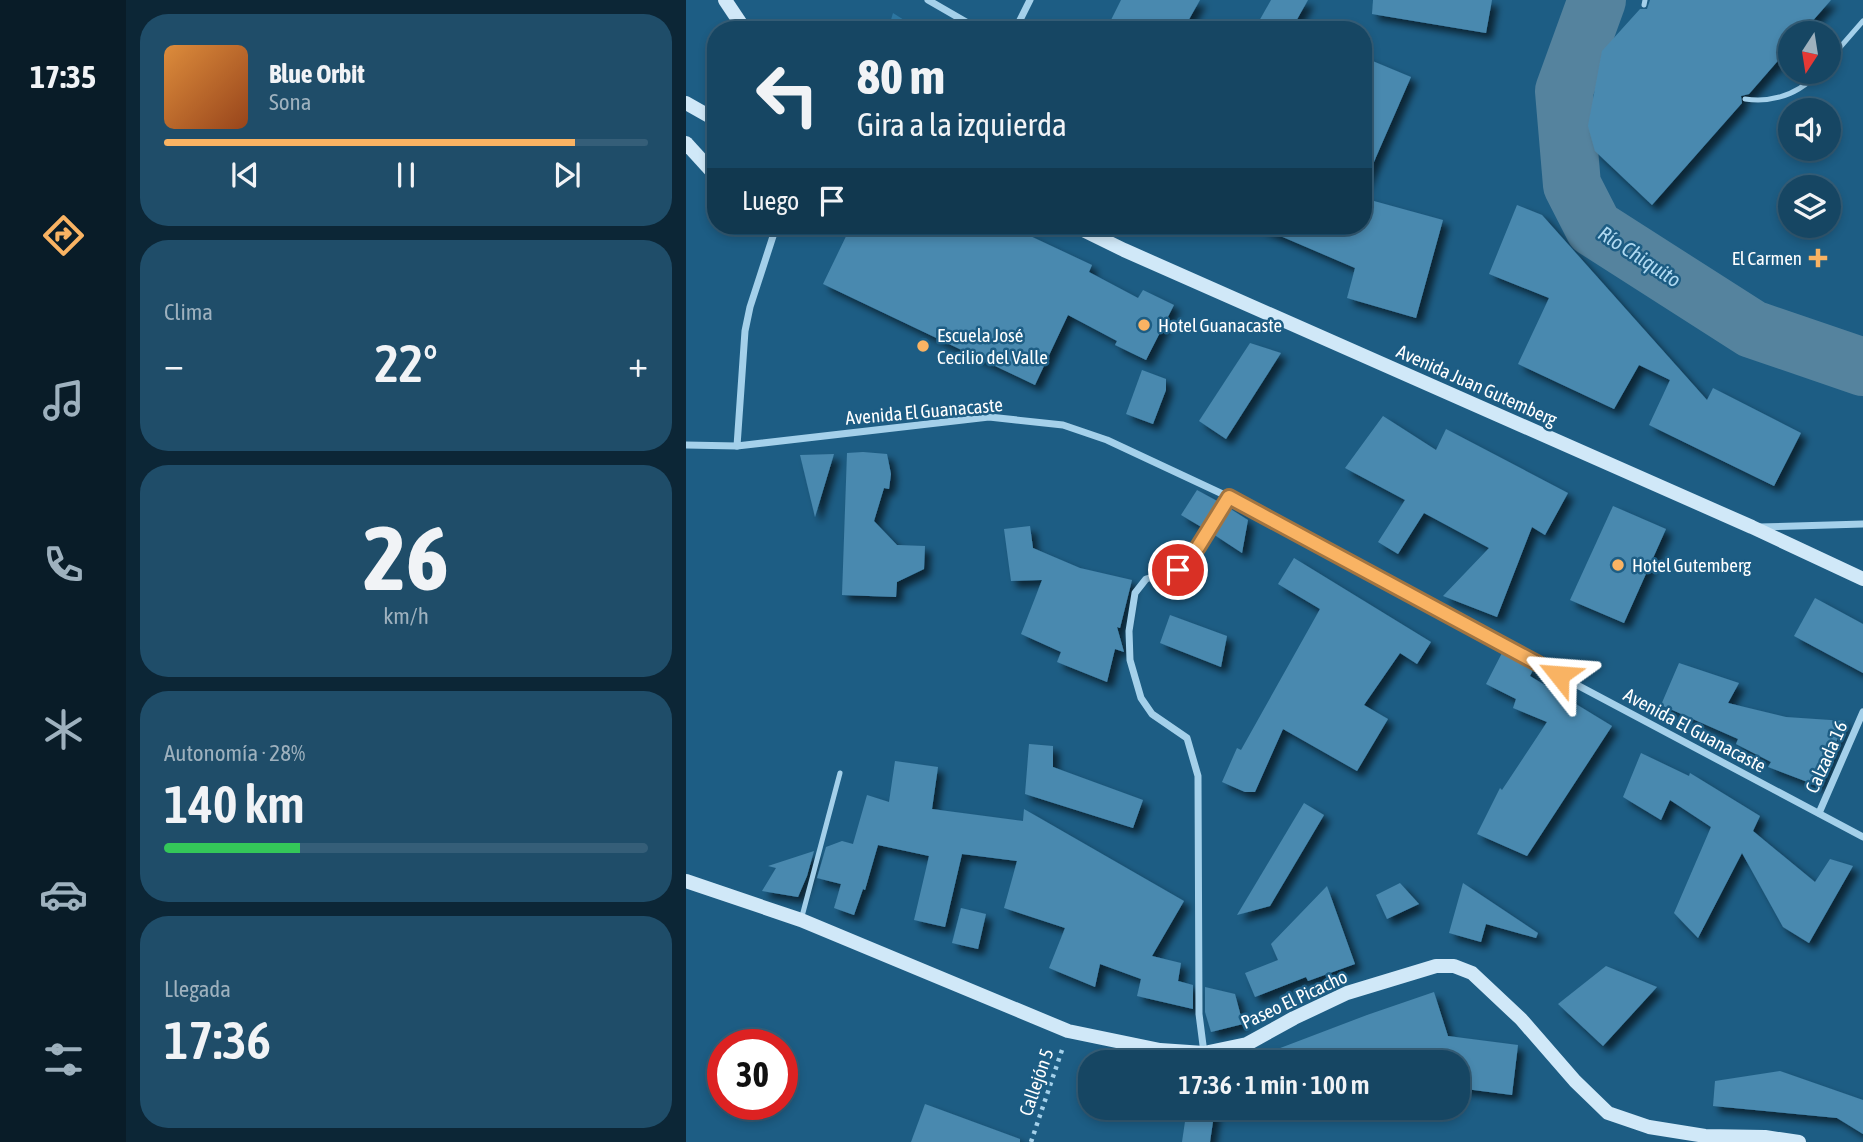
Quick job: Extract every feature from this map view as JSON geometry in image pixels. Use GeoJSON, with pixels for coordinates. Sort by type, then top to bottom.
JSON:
{"type":"FeatureCollection","features":[{"type":"Feature","properties":{"kind":"street"},"geometry":{"type":"LineString","coordinates":[[725,0],[739,21]]}},
{"type":"Feature","properties":{"kind":"street"},"geometry":{"type":"LineString","coordinates":[[928,0],[964,21]]}},
{"type":"Feature","properties":{"kind":"street"},"geometry":{"type":"LineString","coordinates":[[1020,21],[1030,0]]}},
{"type":"Feature","properties":{"kind":"street"},"geometry":{"type":"LineString","coordinates":[[686,103],[707,115]]}},
{"type":"Feature","properties":{"kind":"street"},"geometry":{"type":"LineString","coordinates":[[686,143],[707,166]]}},
{"type":"Feature","properties":{"kind":"street"},"geometry":{"type":"LineString","coordinates":[[737,446],[745,331],[772,235]]}},
{"type":"Feature","properties":{"kind":"street","name":"Avenida Juan Gutemberg"},"geometry":{"type":"LineString","coordinates":[[1094,235],[1752,527],[1863,579]]}},
{"type":"Feature","properties":{"kind":"street","name":"Avenida El Guanacaste"},"geometry":{"type":"LineString","coordinates":[[686,445],[737,446],[989,417],[1063,425],[1108,440],[1229,497],[1863,837]]}},
{"type":"Feature","properties":{"kind":"street"},"geometry":{"type":"LineString","coordinates":[[1204,1050],[1198,982],[1198,776],[1187,738],[1152,714],[1140,698],[1130,660],[1129,631],[1135,593],[1146,579],[1178,570],[1198,547],[1229,497]]}},
{"type":"Feature","properties":{"kind":"street"},"geometry":{"type":"LineString","coordinates":[[1752,527],[1863,524]]}},
{"type":"Feature","properties":{"kind":"street","name":"Calzada 16"},"geometry":{"type":"LineString","coordinates":[[1819,813],[1863,712]]}},
{"type":"Feature","properties":{"kind":"street","name":"Paseo El Picacho"},"geometry":{"type":"LineString","coordinates":[[686,881],[801,920],[1068,1031],[1160,1050]]}},
{"type":"Feature","properties":{"kind":"street","name":"Paseo El Picacho"},"geometry":{"type":"LineString","coordinates":[[1218,1050],[1247,1044],[1348,993],[1436,966],[1454,966],[1472,973],[1521,1019],[1575,1081],[1608,1113],[1649,1127],[1704,1139],[1765,1136],[1799,1142]]}},
{"type":"Feature","properties":{"kind":"lane"},"geometry":{"type":"LineString","coordinates":[[1841,47],[1863,21]]}},
{"type":"Feature","properties":{"kind":"lane"},"geometry":{"type":"LineString","coordinates":[[1745,99],[1762,101],[1784,96],[1808,84]]}},
{"type":"Feature","properties":{"kind":"lane"},"geometry":{"type":"LineString","coordinates":[[801,920],[840,774]]}},
{"type":"Feature","properties":{"kind":"path","name":"Callejón 5"},"geometry":{"type":"LineString","coordinates":[[1031,1142],[1068,1031]]}},
{"type":"Feature","properties":{"kind":"shaded area"},"geometry":{"type":"Polygon","coordinates":[[[893,13],[906,21],[891,21],[893,13]]]}},
{"type":"Feature","properties":{"kind":"building"},"geometry":{"type":"Polygon","coordinates":[[[1121,0],[1200,0],[1188,21],[1110,21],[1121,0]]]}},
{"type":"Feature","properties":{"kind":"building"},"geometry":{"type":"Polygon","coordinates":[[[1271,0],[1308,0],[1296,21],[1259,21],[1271,0]]]}},
{"type":"Feature","properties":{"kind":"building"},"geometry":{"type":"Polygon","coordinates":[[[1373,0],[1492,0],[1486,33],[1372,14],[1373,0]]]}},
{"type":"Feature","properties":{"kind":"building"},"geometry":{"type":"Polygon","coordinates":[[[1650,0],[1831,0],[1813,21],[1778,21],[1778,61],[1749,94],[1741,96],[1742,103],[1652,205],[1595,151],[1588,126],[1602,51],[1640,9],[1647,9],[1650,0]]]}},
{"type":"Feature","properties":{"kind":"building"},"geometry":{"type":"Polygon","coordinates":[[[1372,61],[1411,77],[1372,166],[1372,61]]]}},
{"type":"Feature","properties":{"kind":"building"},"geometry":{"type":"Polygon","coordinates":[[[1372,200],[1443,220],[1416,318],[1347,298],[1355,268],[1278,235],[1372,235],[1372,200]]]}},
{"type":"Feature","properties":{"kind":"building"},"geometry":{"type":"Polygon","coordinates":[[[1517,205],[1542,215],[1707,400],[1713,388],[1801,433],[1774,486],[1649,425],[1670,380],[1639,365],[1614,409],[1518,364],[1549,298],[1489,274],[1517,205]]]}},
{"type":"Feature","properties":{"kind":"building"},"geometry":{"type":"Polygon","coordinates":[[[847,235],[1028,235],[1092,265],[1089,272],[1138,298],[1143,290],[1174,305],[1146,360],[1115,345],[1117,341],[1068,315],[1035,385],[823,284],[847,235]]]}},
{"type":"Feature","properties":{"kind":"building"},"geometry":{"type":"Polygon","coordinates":[[[1250,343],[1281,353],[1226,439],[1199,421],[1250,343]]]}},
{"type":"Feature","properties":{"kind":"building"},"geometry":{"type":"Polygon","coordinates":[[[1142,370],[1166,379],[1166,390],[1153,424],[1126,414],[1142,370]]]}},
{"type":"Feature","properties":{"kind":"building"},"geometry":{"type":"Polygon","coordinates":[[[1383,416],[1436,450],[1446,429],[1568,493],[1545,535],[1532,527],[1497,617],[1443,596],[1489,548],[1424,513],[1398,554],[1378,542],[1405,500],[1345,468],[1383,416]]]}},
{"type":"Feature","properties":{"kind":"building"},"geometry":{"type":"Polygon","coordinates":[[[847,453],[887,454],[891,474],[889,489],[884,488],[874,521],[897,545],[925,546],[924,569],[897,582],[896,597],[842,595],[847,453]]]}},
{"type":"Feature","properties":{"kind":"building"},"geometry":{"type":"Polygon","coordinates":[[[834,454],[815,517],[800,455],[834,454]]]}},
{"type":"Feature","properties":{"kind":"building"},"geometry":{"type":"Polygon","coordinates":[[[1197,490],[1219,502],[1203,528],[1181,515],[1197,490]]]}},
{"type":"Feature","properties":{"kind":"building","name":"Hotel Gutemberg"},"geometry":{"type":"Polygon","coordinates":[[[1613,506],[1666,529],[1624,623],[1570,600],[1613,506]]]}},
{"type":"Feature","properties":{"kind":"building"},"geometry":{"type":"Polygon","coordinates":[[[1229,508],[1248,520],[1242,553],[1213,534],[1229,508]]]}},
{"type":"Feature","properties":{"kind":"building"},"geometry":{"type":"Polygon","coordinates":[[[1030,526],[1033,548],[1080,568],[1132,580],[1120,628],[1117,627],[1124,652],[1115,649],[1107,682],[1057,662],[1061,652],[1021,634],[1042,580],[1011,581],[1004,529],[1030,526]]]}},
{"type":"Feature","properties":{"kind":"building"},"geometry":{"type":"Polygon","coordinates":[[[1294,558],[1431,642],[1417,664],[1400,653],[1364,705],[1388,719],[1357,771],[1283,729],[1255,792],[1245,792],[1222,782],[1237,748],[1241,750],[1320,609],[1278,584],[1294,558]]]}},
{"type":"Feature","properties":{"kind":"building"},"geometry":{"type":"Polygon","coordinates":[[[1815,598],[1863,624],[1863,673],[1794,636],[1815,598]]]}},
{"type":"Feature","properties":{"kind":"building"},"geometry":{"type":"Polygon","coordinates":[[[1170,615],[1227,636],[1221,667],[1160,643],[1170,615]]]}},
{"type":"Feature","properties":{"kind":"building"},"geometry":{"type":"Polygon","coordinates":[[[1502,653],[1533,670],[1530,676],[1612,726],[1527,856],[1477,834],[1500,788],[1502,790],[1547,722],[1513,708],[1516,699],[1486,684],[1502,653]]]}},
{"type":"Feature","properties":{"kind":"building"},"geometry":{"type":"Polygon","coordinates":[[[1679,663],[1739,683],[1728,703],[1786,717],[1845,721],[1818,786],[1768,767],[1771,762],[1736,744],[1738,739],[1661,705],[1679,663]]]}},
{"type":"Feature","properties":{"kind":"building"},"geometry":{"type":"Polygon","coordinates":[[[1029,744],[1053,746],[1053,767],[1143,800],[1133,828],[1025,794],[1029,744]]]}},
{"type":"Feature","properties":{"kind":"building"},"geometry":{"type":"Polygon","coordinates":[[[1641,753],[1689,776],[1690,773],[1760,816],[1753,831],[1815,882],[1830,859],[1853,866],[1809,943],[1783,927],[1742,853],[1698,938],[1674,913],[1711,827],[1670,800],[1661,820],[1623,797],[1641,753]]]}},
{"type":"Feature","properties":{"kind":"building"},"geometry":{"type":"Polygon","coordinates":[[[895,761],[938,767],[932,809],[1023,821],[1024,809],[1184,901],[1152,956],[1181,963],[1178,981],[1193,985],[1193,1009],[1137,996],[1141,979],[1100,964],[1095,987],[1049,968],[1065,928],[1004,908],[1017,861],[962,854],[945,927],[914,920],[929,856],[878,845],[865,890],[863,889],[854,915],[834,908],[841,884],[817,878],[826,847],[842,841],[853,844],[867,795],[889,802],[895,761]]]}},
{"type":"Feature","properties":{"kind":"building"},"geometry":{"type":"Polygon","coordinates":[[[1304,803],[1324,815],[1270,906],[1237,915],[1304,803]]]}},
{"type":"Feature","properties":{"kind":"building"},"geometry":{"type":"Polygon","coordinates":[[[814,851],[798,897],[762,891],[776,868],[768,866],[814,851]]]}},
{"type":"Feature","properties":{"kind":"building"},"geometry":{"type":"Polygon","coordinates":[[[1400,883],[1419,904],[1387,919],[1376,895],[1400,883]]]}},
{"type":"Feature","properties":{"kind":"building"},"geometry":{"type":"Polygon","coordinates":[[[1463,883],[1538,933],[1536,938],[1486,924],[1481,942],[1449,933],[1463,883]]]}},
{"type":"Feature","properties":{"kind":"building"},"geometry":{"type":"Polygon","coordinates":[[[1327,886],[1355,964],[1308,981],[1306,977],[1255,997],[1245,973],[1278,960],[1271,944],[1327,886]]]}},
{"type":"Feature","properties":{"kind":"building"},"geometry":{"type":"Polygon","coordinates":[[[961,908],[986,914],[978,949],[952,943],[961,908]]]}},
{"type":"Feature","properties":{"kind":"building"},"geometry":{"type":"Polygon","coordinates":[[[1606,966],[1657,987],[1603,1046],[1558,1004],[1606,966]]]}},
{"type":"Feature","properties":{"kind":"building"},"geometry":{"type":"Polygon","coordinates":[[[1205,987],[1235,994],[1243,1024],[1211,1032],[1205,1012],[1205,987]]]}},
{"type":"Feature","properties":{"kind":"building"},"geometry":{"type":"Polygon","coordinates":[[[1434,992],[1448,1036],[1518,1045],[1512,1095],[1470,1090],[1470,1050],[1275,1050],[1434,992]]]}},
{"type":"Feature","properties":{"kind":"building"},"geometry":{"type":"Polygon","coordinates":[[[1780,1071],[1863,1100],[1863,1134],[1837,1118],[1713,1106],[1715,1081],[1780,1071]]]}},
{"type":"Feature","properties":{"kind":"building"},"geometry":{"type":"Polygon","coordinates":[[[925,1104],[1020,1139],[1020,1142],[911,1142],[925,1104]]]}},
{"type":"Feature","properties":{"kind":"building"},"geometry":{"type":"Polygon","coordinates":[[[1185,1120],[1213,1120],[1210,1142],[1182,1142],[1185,1120]]]}},
{"type":"Feature","properties":{"kind":"waterway","name":"Río Chiquito"},"geometry":{"type":"LineString","coordinates":[[1597,0],[1564,91],[1572,185],[1594,228],[1752,329],[1863,367]]}},
{"type":"Feature","properties":{"kind":"place","name":"El Carmen"},"geometry":{"type":"Point","coordinates":[1818,258]}},
{"type":"Feature","properties":{"kind":"place","name":"Hotel Guanacaste"},"geometry":{"type":"Point","coordinates":[1144,325]}},
{"type":"Feature","properties":{"kind":"place","name":"Escuela José Cecilio del Valle"},"geometry":{"type":"Point","coordinates":[923,346]}},
{"type":"Feature","properties":{"kind":"place","name":"Hotel Gutemberg"},"geometry":{"type":"Point","coordinates":[1618,565]}},
{"type":"Feature","properties":{"kind":"route"},"geometry":{"type":"LineString","coordinates":[[1178,570],[1198,547],[1229,497],[1559,675]]}}]}
